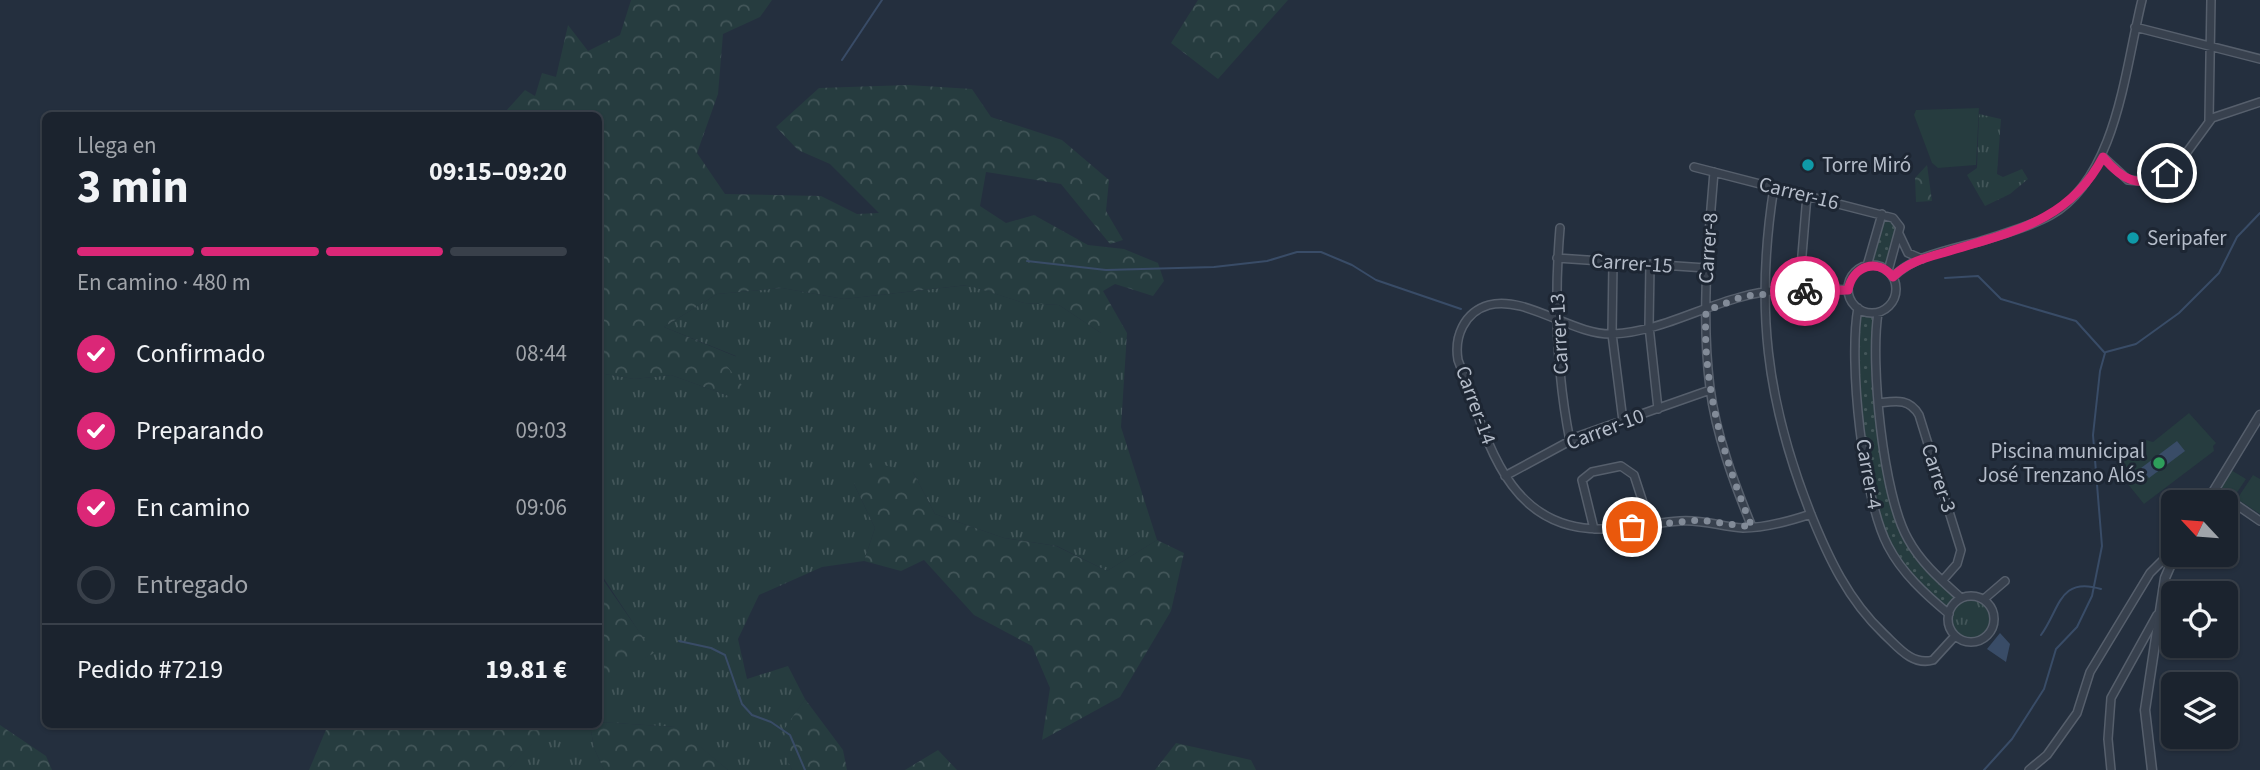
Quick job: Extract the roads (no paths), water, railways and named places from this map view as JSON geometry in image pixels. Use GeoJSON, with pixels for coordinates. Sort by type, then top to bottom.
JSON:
{"type":"FeatureCollection","features":[{"type":"Feature","properties":{"kind":"street"},"geometry":{"type":"LineString","coordinates":[[1867,266],[1891,274],[1923,259],[2024,227],[2054,214],[2087,183],[2103,157],[2143,0]]}},
{"type":"Feature","properties":{"kind":"street"},"geometry":{"type":"LineString","coordinates":[[2209,120],[2211,0]]}},
{"type":"Feature","properties":{"kind":"street"},"geometry":{"type":"LineString","coordinates":[[2135,27],[2260,59]]}},
{"type":"Feature","properties":{"kind":"street"},"geometry":{"type":"LineString","coordinates":[[2103,157],[2128,180],[2151,182],[2179,163],[2209,120],[2221,112],[2260,102]]}},
{"type":"Feature","properties":{"kind":"street","name":"Carrer-16"},"geometry":{"type":"LineString","coordinates":[[1694,167],[1895,219],[1908,253],[1923,259]]}},
{"type":"Feature","properties":{"kind":"street","name":"Carrer-8"},"geometry":{"type":"LineString","coordinates":[[1714,172],[1706,268],[1710,390],[1731,473],[1752,527]]}},
{"type":"Feature","properties":{"kind":"street"},"geometry":{"type":"LineString","coordinates":[[1774,187],[1765,293],[1769,369],[1779,424],[1811,514],[1846,590],[1872,624],[1906,654],[1919,662],[1933,660],[1955,636]]}},
{"type":"Feature","properties":{"kind":"street"},"geometry":{"type":"LineString","coordinates":[[1799,291],[1807,195]]}},
{"type":"Feature","properties":{"kind":"street"},"geometry":{"type":"LineString","coordinates":[[1882,214],[1867,266],[1854,274],[1848,290],[1858,309],[1867,313],[1878,313],[1895,299],[1891,274],[1899,229]]}},
{"type":"Feature","properties":{"kind":"street","name":"Carrer-13"},"geometry":{"type":"LineString","coordinates":[[1560,228],[1556,319],[1558,355],[1570,441]]}},
{"type":"Feature","properties":{"kind":"street","name":"Carrer-15"},"geometry":{"type":"LineString","coordinates":[[1557,258],[1706,268]]}},
{"type":"Feature","properties":{"kind":"street"},"geometry":{"type":"LineString","coordinates":[[1613,262],[1612,334],[1623,421]]}},
{"type":"Feature","properties":{"kind":"street"},"geometry":{"type":"LineString","coordinates":[[1650,265],[1649,326],[1657,409]]}},
{"type":"Feature","properties":{"kind":"street","name":"Carrer-14"},"geometry":{"type":"LineString","coordinates":[[1811,514],[1752,527],[1699,520],[1594,529],[1569,525],[1542,514],[1517,494],[1505,476],[1458,360],[1460,331],[1475,312],[1499,303],[1612,334],[1706,311],[1736,299],[1765,293],[1848,290]]}},
{"type":"Feature","properties":{"kind":"street","name":"Carrer-4"},"geometry":{"type":"LineString","coordinates":[[1858,309],[1854,376],[1875,511],[1889,548],[1906,573],[1949,614]]}},
{"type":"Feature","properties":{"kind":"street","name":"Carrer-4"},"geometry":{"type":"LineString","coordinates":[[1878,313],[1874,359],[1897,516],[1914,550],[1961,598]]}},
{"type":"Feature","properties":{"kind":"street","name":"Carrer-10"},"geometry":{"type":"LineString","coordinates":[[1505,476],[1570,441],[1710,390]]}},
{"type":"Feature","properties":{"kind":"street","name":"Carrer-3"},"geometry":{"type":"LineString","coordinates":[[1879,403],[1902,401],[1912,405],[1919,415],[1961,550],[1957,564],[1942,581]]}},
{"type":"Feature","properties":{"kind":"street"},"geometry":{"type":"LineString","coordinates":[[2215,490],[2260,415]]}},
{"type":"Feature","properties":{"kind":"street"},"geometry":{"type":"LineString","coordinates":[[1594,529],[1582,480],[1592,472],[1621,466],[1634,475],[1650,524]]}},
{"type":"Feature","properties":{"kind":"street"},"geometry":{"type":"LineString","coordinates":[[2238,506],[2260,521]]}},
{"type":"Feature","properties":{"kind":"street"},"geometry":{"type":"LineString","coordinates":[[2029,770],[2047,755],[2078,711],[2090,672],[2150,573],[2161,562]]}},
{"type":"Feature","properties":{"kind":"street"},"geometry":{"type":"LineString","coordinates":[[2152,770],[2145,716],[2160,609],[2171,567]]}},
{"type":"Feature","properties":{"kind":"street"},"geometry":{"type":"LineString","coordinates":[[1984,599],[2005,581]]}},
{"type":"Feature","properties":{"kind":"street"},"geometry":{"type":"LineString","coordinates":[[1977,596],[1984,599],[1994,617],[1987,636],[1968,643],[1955,636],[1949,626],[1949,614],[1961,598],[1977,596]]}},
{"type":"Feature","properties":{"kind":"street"},"geometry":{"type":"LineString","coordinates":[[2110,770],[2108,738],[2111,698],[2160,609]]}},
{"type":"Feature","properties":{"kind":"water"},"geometry":{"type":"Polygon","coordinates":[[[2177,441],[2185,451],[2149,478],[2141,468],[2177,441]]]}},
{"type":"Feature","properties":{"kind":"water"},"geometry":{"type":"Polygon","coordinates":[[[2000,633],[2010,644],[2006,662],[1987,649],[2000,633]]]}},
{"type":"Feature","properties":{"kind":"waterway"},"geometry":{"type":"LineString","coordinates":[[842,60],[882,0]]}},
{"type":"Feature","properties":{"kind":"waterway"},"geometry":{"type":"LineString","coordinates":[[2106,352],[2136,344],[2179,313],[2219,273],[2237,237],[2260,213]]}},
{"type":"Feature","properties":{"kind":"waterway"},"geometry":{"type":"LineString","coordinates":[[1027,261],[1106,270],[1214,267],[1267,261],[1297,252],[1321,252],[1352,265],[1376,280],[1461,309]]}},
{"type":"Feature","properties":{"kind":"waterway"},"geometry":{"type":"LineString","coordinates":[[1945,278],[1978,276],[2001,299],[2076,321],[2104,352]]}},
{"type":"Feature","properties":{"kind":"waterway"},"geometry":{"type":"LineString","coordinates":[[1984,770],[2012,739],[2044,689],[2056,649],[2077,627],[2092,596],[2102,546],[2093,435],[2100,371],[2105,353]]}},
{"type":"Feature","properties":{"kind":"waterway"},"geometry":{"type":"LineString","coordinates":[[2041,635],[2062,597],[2069,591],[2087,586],[2101,589]]}},
{"type":"Feature","properties":{"kind":"waterway"},"geometry":{"type":"LineString","coordinates":[[679,641],[711,648],[725,655],[742,704],[752,715],[771,722],[790,735],[805,770]]}},
{"type":"Feature","properties":{"kind":"place","name":"Torre Miró"},"geometry":{"type":"Point","coordinates":[1808,165]}},
{"type":"Feature","properties":{"kind":"place","name":"Seripafer"},"geometry":{"type":"Point","coordinates":[2133,238]}},
{"type":"Feature","properties":{"kind":"place","name":"Piscina municipal José Trenzano Alós"},"geometry":{"type":"Point","coordinates":[2159,463]}}]}
